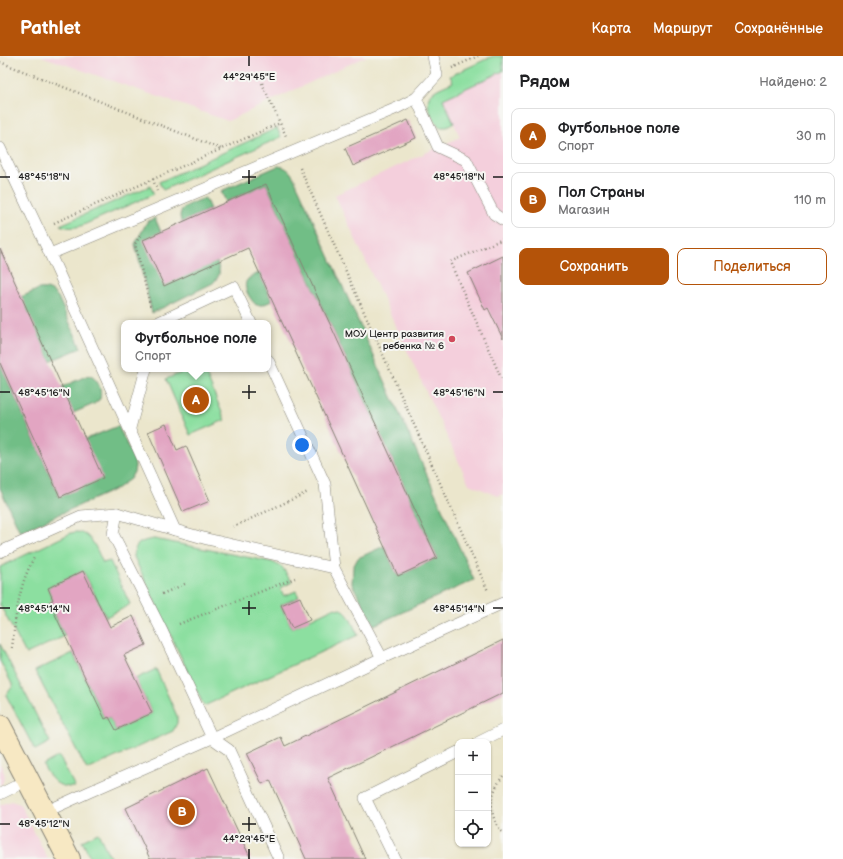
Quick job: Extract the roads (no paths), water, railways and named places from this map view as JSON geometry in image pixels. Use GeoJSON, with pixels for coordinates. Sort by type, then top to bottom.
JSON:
{"type":"FeatureCollection","features":[{"type":"Feature","properties":{"kind":"main road"},"geometry":{"type":"LineString","coordinates":[[0,726],[69,859]]}},
{"type":"Feature","properties":{"kind":"lane"},"geometry":{"type":"LineString","coordinates":[[50,254],[397,108],[416,98],[437,75],[433,56]]}},
{"type":"Feature","properties":{"kind":"lane"},"geometry":{"type":"LineString","coordinates":[[416,98],[438,147],[466,160],[494,214],[503,220]]}},
{"type":"Feature","properties":{"kind":"lane"},"geometry":{"type":"LineString","coordinates":[[0,148],[130,428],[175,530]]}},
{"type":"Feature","properties":{"kind":"lane"},"geometry":{"type":"LineString","coordinates":[[163,320],[234,287],[250,320]]}},
{"type":"Feature","properties":{"kind":"lane"},"geometry":{"type":"LineString","coordinates":[[271,367],[325,484],[330,567],[382,658]]}},
{"type":"Feature","properties":{"kind":"lane"},"geometry":{"type":"LineString","coordinates":[[130,428],[145,372]]}},
{"type":"Feature","properties":{"kind":"lane"},"geometry":{"type":"LineString","coordinates":[[0,552],[81,516],[117,513],[208,539],[330,567]]}},
{"type":"Feature","properties":{"kind":"lane"},"geometry":{"type":"LineString","coordinates":[[117,513],[114,534],[162,631],[212,738],[228,750],[279,859]]}},
{"type":"Feature","properties":{"kind":"lane"},"geometry":{"type":"LineString","coordinates":[[45,812],[212,738],[499,604]]}},
{"type":"Feature","properties":{"kind":"lane"},"geometry":{"type":"LineString","coordinates":[[485,739],[503,730]]}},
{"type":"Feature","properties":{"kind":"lane"},"geometry":{"type":"LineString","coordinates":[[395,859],[365,798],[455,753]]}},
{"type":"Feature","properties":{"kind":"lane"},"geometry":{"type":"LineString","coordinates":[[0,794],[28,780]]}},
{"type":"Feature","properties":{"kind":"place","name":"МОУ Центр развития ребенка № 6"},"geometry":{"type":"Point","coordinates":[452,339]}},
{"type":"Feature","properties":{"kind":"place","name":"Футбольное поле"},"geometry":{"type":"Point","coordinates":[196,400]}},
{"type":"Feature","properties":{"kind":"place","name":"Пол Страны"},"geometry":{"type":"Point","coordinates":[182,812]}}]}
